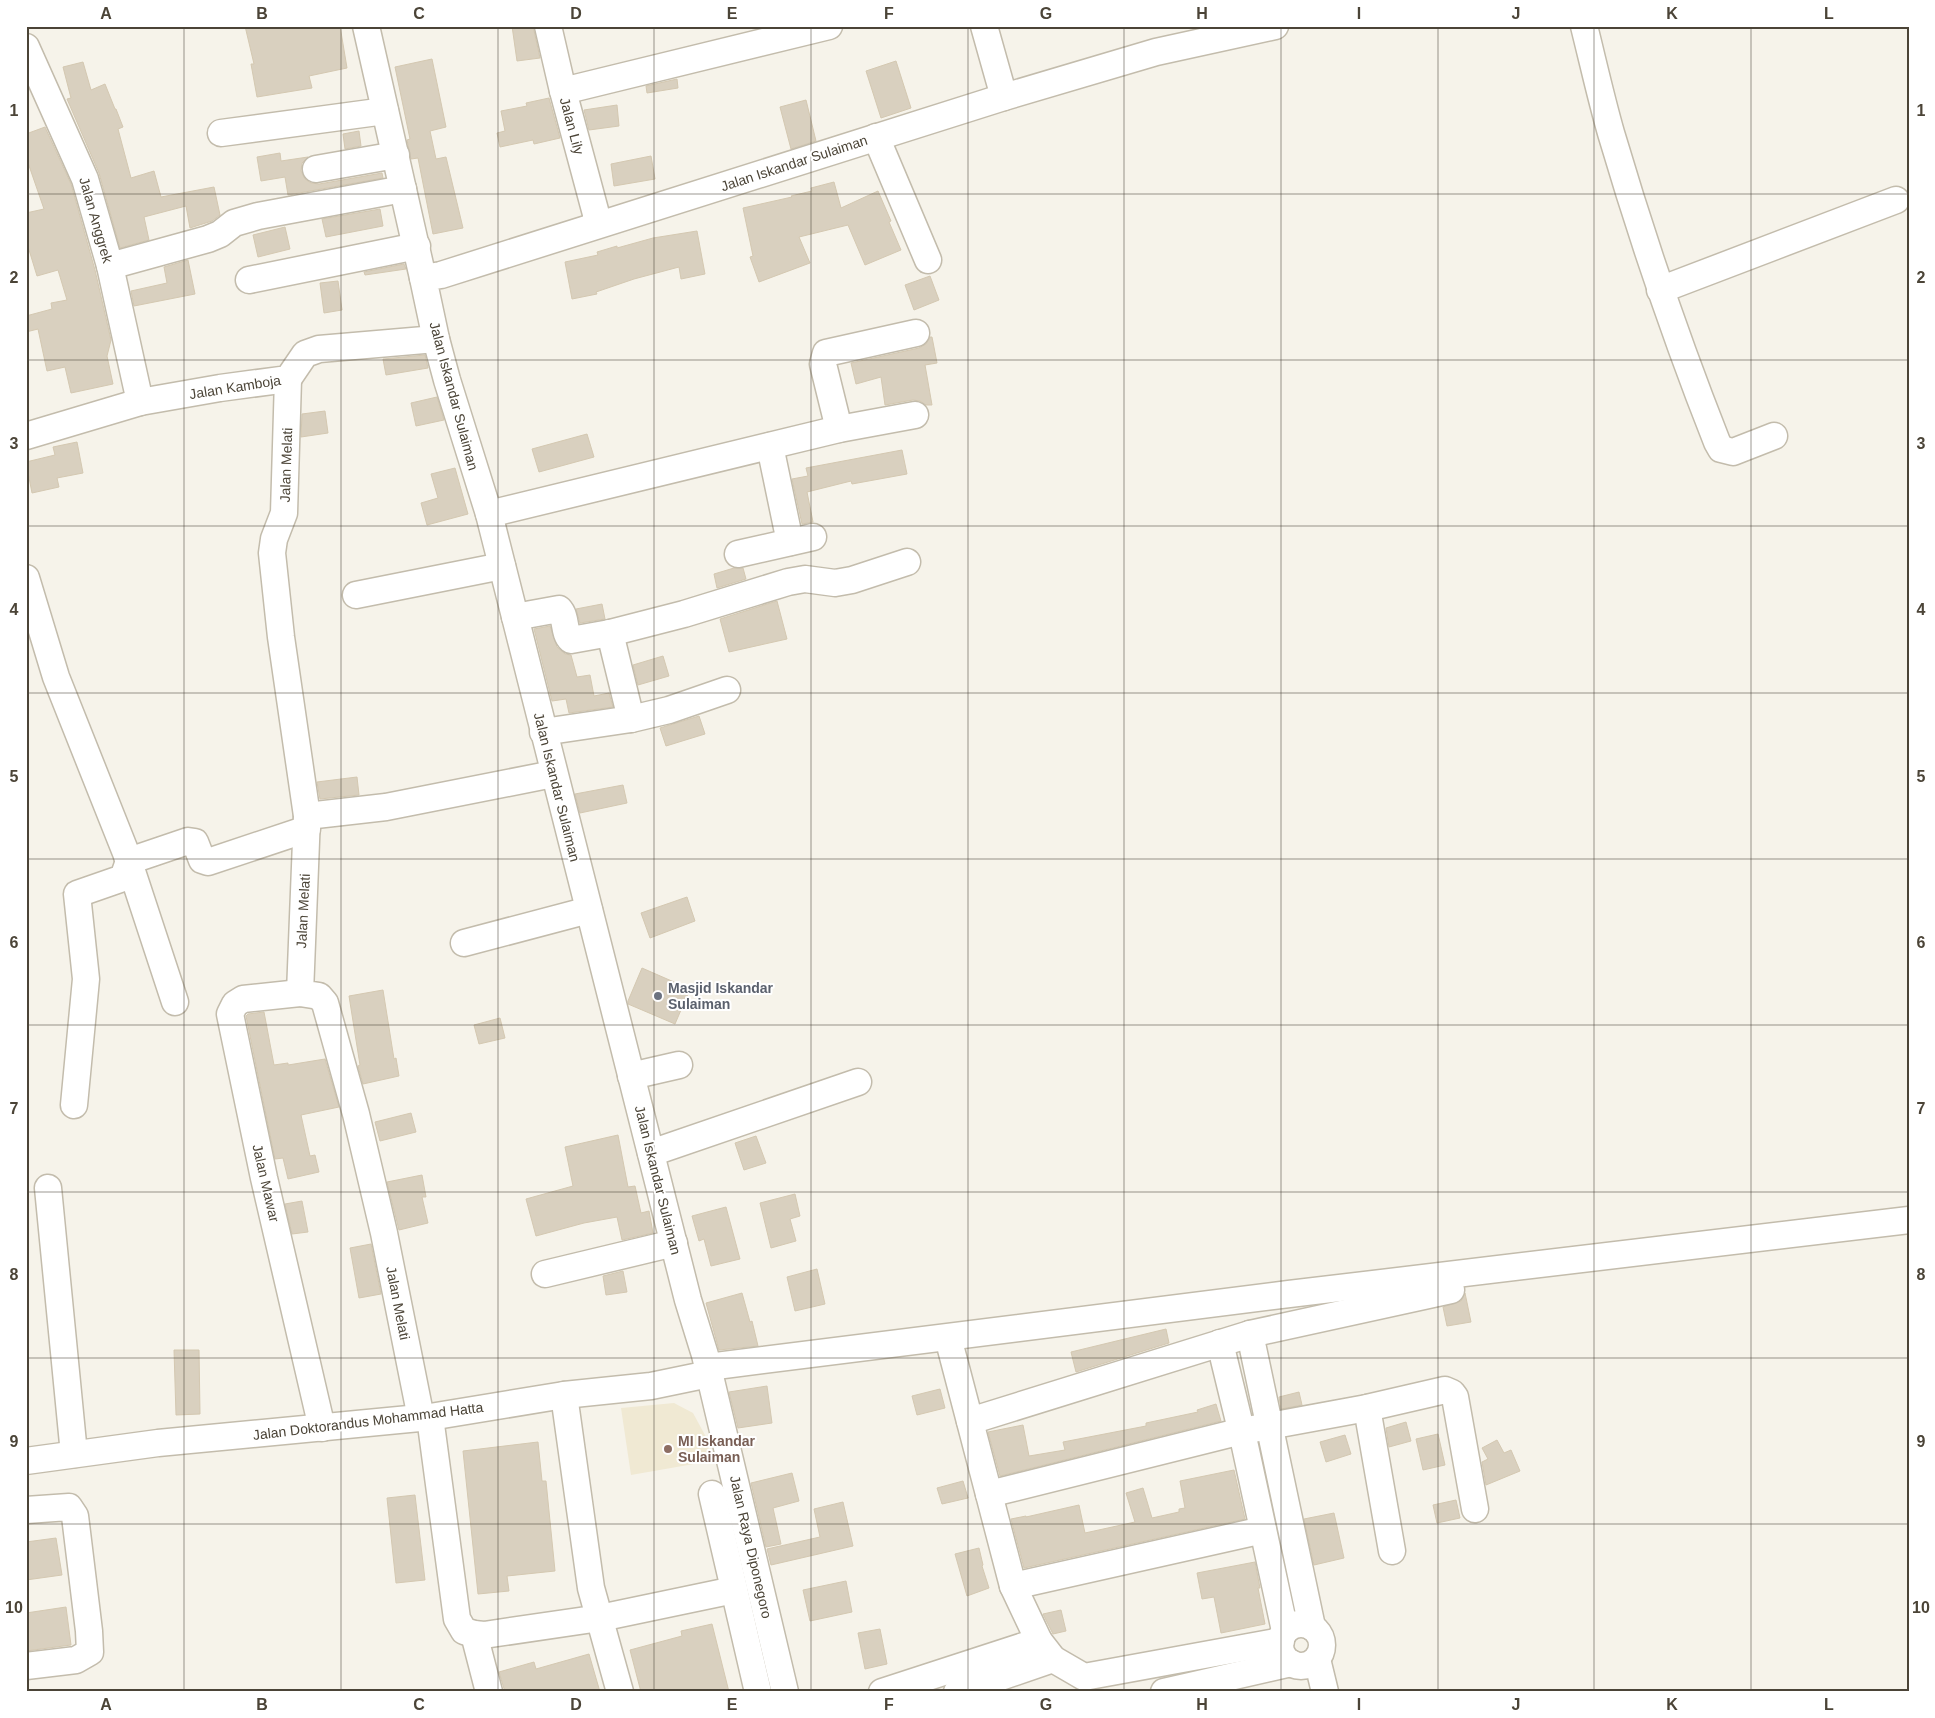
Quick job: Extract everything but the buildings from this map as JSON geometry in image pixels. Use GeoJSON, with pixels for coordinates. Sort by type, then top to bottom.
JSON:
{"type":"FeatureCollection","features":[{"type":"Feature","properties":{"kind":"street"},"geometry":{"type":"LineString","coordinates":[[366,26],[424,278]]}},
{"type":"Feature","properties":{"kind":"street","name":"Jalan Lily"},"geometry":{"type":"LineString","coordinates":[[548,26],[563,91],[596,214],[596,225]]}},
{"type":"Feature","properties":{"kind":"street"},"geometry":{"type":"LineString","coordinates":[[563,91],[829,26]]}},
{"type":"Feature","properties":{"kind":"street"},"geometry":{"type":"LineString","coordinates":[[984,26],[1004,97]]}},
{"type":"Feature","properties":{"kind":"street","name":"Jalan Iskandar Sulaiman"},"geometry":{"type":"LineString","coordinates":[[709,1371],[688,1300],[489,514],[464,441],[436,339],[424,278],[441,275],[1004,97],[1156,52],[1276,26]]}},
{"type":"Feature","properties":{"kind":"street"},"geometry":{"type":"LineString","coordinates":[[1584,26],[1611,132],[1660,290],[1683,356],[1721,449],[1733,452],[1774,436]]}},
{"type":"Feature","properties":{"kind":"street","name":"Jalan Anggrek"},"geometry":{"type":"LineString","coordinates":[[26,47],[85,178],[110,266],[140,402]]}},
{"type":"Feature","properties":{"kind":"street"},"geometry":{"type":"LineString","coordinates":[[221,133],[386,111]]}},
{"type":"Feature","properties":{"kind":"street"},"geometry":{"type":"LineString","coordinates":[[876,137],[928,260]]}},
{"type":"Feature","properties":{"kind":"street"},"geometry":{"type":"LineString","coordinates":[[316,170],[396,155]]}},
{"type":"Feature","properties":{"kind":"street"},"geometry":{"type":"LineString","coordinates":[[110,266],[208,239],[220,234],[234,223],[258,216],[403,189]]}},
{"type":"Feature","properties":{"kind":"street"},"geometry":{"type":"LineString","coordinates":[[1660,290],[1896,200]]}},
{"type":"Feature","properties":{"kind":"street"},"geometry":{"type":"LineString","coordinates":[[249,280],[417,246]]}},
{"type":"Feature","properties":{"kind":"street"},"geometry":{"type":"LineString","coordinates":[[838,429],[823,364],[826,354],[916,333]]}},
{"type":"Feature","properties":{"kind":"street","name":"Jalan Kamboja"},"geometry":{"type":"LineString","coordinates":[[26,436],[140,402],[220,388],[288,379],[305,354],[319,349],[436,339]]}},
{"type":"Feature","properties":{"kind":"street","name":"Jalan Melati"},"geometry":{"type":"LineString","coordinates":[[288,379],[284,513],[274,538],[272,553],[281,637],[307,822],[300,993],[319,996],[325,1003],[328,1012],[356,1114],[426,1417]]}},
{"type":"Feature","properties":{"kind":"street"},"geometry":{"type":"LineString","coordinates":[[489,514],[838,429],[916,415]]}},
{"type":"Feature","properties":{"kind":"street"},"geometry":{"type":"LineString","coordinates":[[738,554],[801,540],[770,446]]}},
{"type":"Feature","properties":{"kind":"street"},"geometry":{"type":"LineString","coordinates":[[515,617],[559,609],[562,612],[569,639],[610,633],[684,614],[788,582],[805,579],[835,583],[852,580],[907,562]]}},
{"type":"Feature","properties":{"kind":"street"},"geometry":{"type":"LineString","coordinates":[[356,595],[502,566]]}},
{"type":"Feature","properties":{"kind":"street"},"geometry":{"type":"LineString","coordinates":[[26,578],[56,677],[128,861],[175,1002]]}},
{"type":"Feature","properties":{"kind":"street"},"geometry":{"type":"LineString","coordinates":[[610,633],[631,719]]}},
{"type":"Feature","properties":{"kind":"street"},"geometry":{"type":"LineString","coordinates":[[543,732],[631,719],[669,710],[727,690]]}},
{"type":"Feature","properties":{"kind":"street"},"geometry":{"type":"LineString","coordinates":[[128,861],[192,841],[196,842],[202,860],[208,862],[307,822],[554,774]]}},
{"type":"Feature","properties":{"kind":"street"},"geometry":{"type":"LineString","coordinates":[[74,1105],[86,978],[77,894],[123,878],[128,861]]}},
{"type":"Feature","properties":{"kind":"street"},"geometry":{"type":"LineString","coordinates":[[464,943],[589,910]]}},
{"type":"Feature","properties":{"kind":"street","name":"Jalan Mawar"},"geometry":{"type":"LineString","coordinates":[[300,993],[243,999],[235,1004],[230,1014],[264,1178],[322,1428]]}},
{"type":"Feature","properties":{"kind":"street"},"geometry":{"type":"LineString","coordinates":[[631,1076],[679,1065]]}},
{"type":"Feature","properties":{"kind":"street"},"geometry":{"type":"LineString","coordinates":[[651,1153],[858,1082]]}},
{"type":"Feature","properties":{"kind":"street"},"geometry":{"type":"LineString","coordinates":[[48,1188],[74,1454]]}},
{"type":"Feature","properties":{"kind":"street","name":"Jalan Doktorandus Mohammad Hatta"},"geometry":{"type":"LineString","coordinates":[[26,1461],[158,1443],[426,1417],[564,1395],[652,1386],[709,1371],[1299,1293],[1909,1220]]}},
{"type":"Feature","properties":{"kind":"street"},"geometry":{"type":"LineString","coordinates":[[545,1274],[674,1243]]}},
{"type":"Feature","properties":{"kind":"street"},"geometry":{"type":"LineString","coordinates":[[970,1421],[1220,1342],[1482,1283]]}},
{"type":"Feature","properties":{"kind":"street"},"geometry":{"type":"LineString","coordinates":[[1250,1334],[1312,1627],[1317,1632],[1322,1645],[1317,1659],[1325,1692]]}},
{"type":"Feature","properties":{"kind":"street"},"geometry":{"type":"LineString","coordinates":[[1220,1342],[1242,1431],[1286,1645],[1304,1666],[1317,1659]]}},
{"type":"Feature","properties":{"kind":"street"},"geometry":{"type":"LineString","coordinates":[[951,1348],[1013,1586],[1046,1650],[1086,1685],[1286,1645]]}},
{"type":"Feature","properties":{"kind":"street","name":"Jalan Raya Diponegoro"},"geometry":{"type":"LineString","coordinates":[[709,1371],[756,1563],[785,1692]]}},
{"type":"Feature","properties":{"kind":"street"},"geometry":{"type":"LineString","coordinates":[[989,1494],[1268,1425],[1367,1408],[1445,1390],[1452,1393],[1457,1404],[1475,1509]]}},
{"type":"Feature","properties":{"kind":"street"},"geometry":{"type":"LineString","coordinates":[[564,1395],[592,1588],[620,1692]]}},
{"type":"Feature","properties":{"kind":"street"},"geometry":{"type":"LineString","coordinates":[[1367,1408],[1392,1551]]}},
{"type":"Feature","properties":{"kind":"street"},"geometry":{"type":"LineString","coordinates":[[426,1417],[458,1619],[464,1631],[484,1634],[600,1618],[734,1590]]}},
{"type":"Feature","properties":{"kind":"street"},"geometry":{"type":"LineString","coordinates":[[712,1494],[758,1692]]}},
{"type":"Feature","properties":{"kind":"street"},"geometry":{"type":"LineString","coordinates":[[26,1510],[69,1507],[75,1516],[90,1652],[76,1660],[26,1666]]}},
{"type":"Feature","properties":{"kind":"street"},"geometry":{"type":"LineString","coordinates":[[1013,1586],[1263,1530]]}},
{"type":"Feature","properties":{"kind":"street"},"geometry":{"type":"LineString","coordinates":[[1164,1692],[1286,1645],[1298,1624],[1312,1627]]}},
{"type":"Feature","properties":{"kind":"street"},"geometry":{"type":"LineString","coordinates":[[474,1634],[489,1692]]}},
{"type":"Feature","properties":{"kind":"street"},"geometry":{"type":"LineString","coordinates":[[882,1692],[1010,1661],[1046,1650]]}},
{"type":"Feature","properties":{"kind":"street"},"geometry":{"type":"LineString","coordinates":[[957,1692],[1010,1661]]}},
{"type":"Feature","properties":{"kind":"shaded area","name":"MI Iskandar Sulaiman"},"geometry":{"type":"Polygon","coordinates":[[[674,1403],[693,1413],[706,1437],[711,1461],[631,1475],[621,1408],[674,1403]]]}},
{"type":"Feature","properties":{"kind":"place","name":"Masjid Iskandar Sulaiman"},"geometry":{"type":"Point","coordinates":[658,996]}},
{"type":"Feature","properties":{"kind":"place","name":"MI Iskandar Sulaiman"},"geometry":{"type":"Point","coordinates":[668,1449]}}]}
